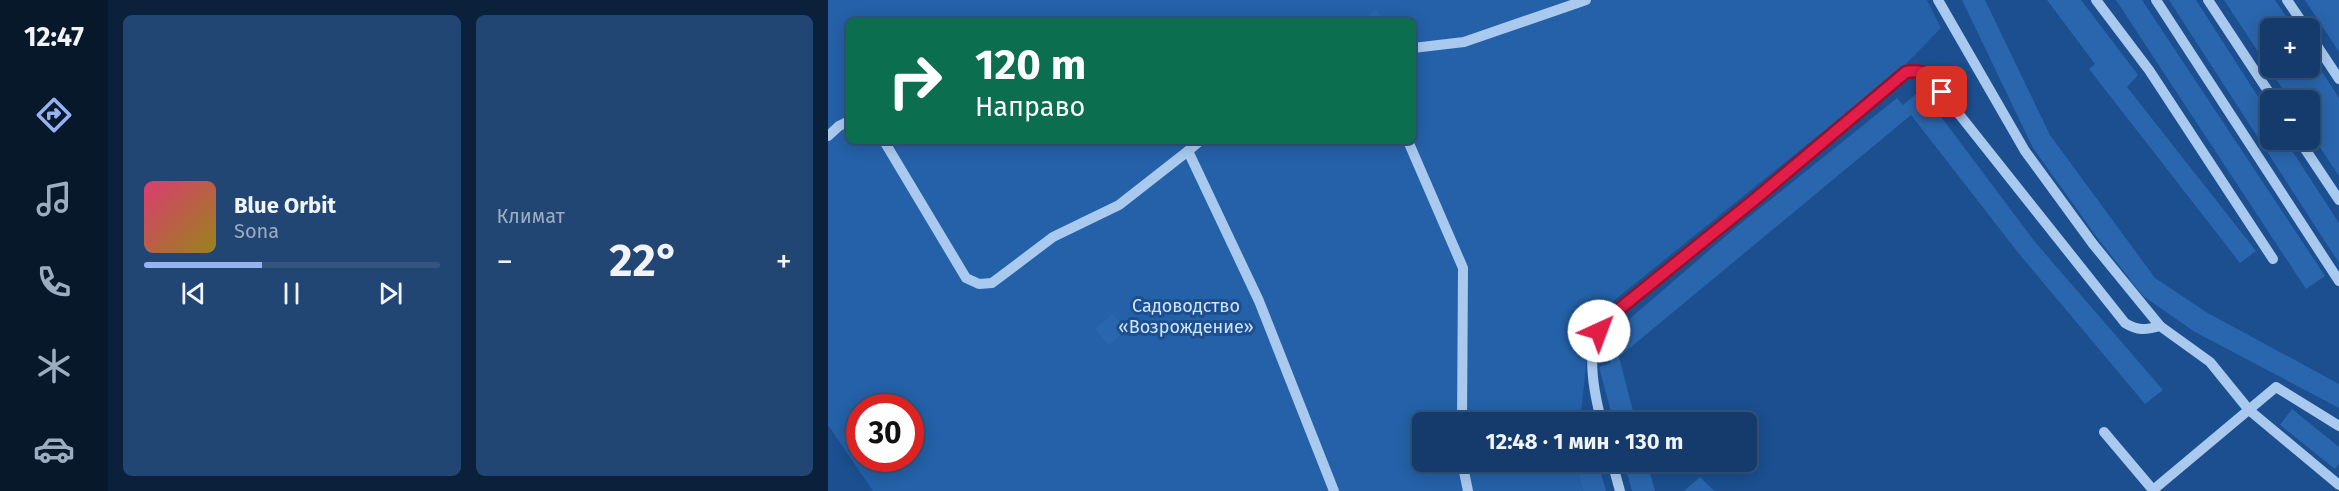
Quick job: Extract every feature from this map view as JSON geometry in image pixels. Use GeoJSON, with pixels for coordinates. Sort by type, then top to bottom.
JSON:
{"type":"FeatureCollection","features":[{"type":"Feature","properties":{"kind":"street"},"geometry":{"type":"LineString","coordinates":[[1416,48],[1464,42],[1586,0]]}},
{"type":"Feature","properties":{"kind":"street"},"geometry":{"type":"LineString","coordinates":[[1938,0],[2025,151],[2092,244],[2160,326],[2210,362],[2249,410],[2338,483]]}},
{"type":"Feature","properties":{"kind":"street"},"geometry":{"type":"LineString","coordinates":[[2096,0],[2148,70],[2273,259]]}},
{"type":"Feature","properties":{"kind":"street"},"geometry":{"type":"LineString","coordinates":[[2156,0],[2339,281]]}},
{"type":"Feature","properties":{"kind":"street"},"geometry":{"type":"LineString","coordinates":[[2208,0],[2267,90]]}},
{"type":"Feature","properties":{"kind":"street"},"geometry":{"type":"LineString","coordinates":[[2287,0],[2299,18]]}},
{"type":"Feature","properties":{"kind":"street"},"geometry":{"type":"LineString","coordinates":[[2320,50],[2339,79]]}},
{"type":"Feature","properties":{"kind":"street"},"geometry":{"type":"LineString","coordinates":[[1600,412],[1593,368],[1593,347],[1607,319],[1754,200],[1906,72],[1918,70],[1928,75],[2125,323],[2135,329],[2143,330],[2160,326]]}},
{"type":"Feature","properties":{"kind":"street"},"geometry":{"type":"LineString","coordinates":[[828,136],[846,122]]}},
{"type":"Feature","properties":{"kind":"street"},"geometry":{"type":"LineString","coordinates":[[886,144],[966,278],[979,284],[992,283],[1053,237],[1119,205],[1196,144]]}},
{"type":"Feature","properties":{"kind":"street"},"geometry":{"type":"LineString","coordinates":[[1409,144],[1463,268],[1462,412]]}},
{"type":"Feature","properties":{"kind":"street"},"geometry":{"type":"LineString","coordinates":[[2306,150],[2339,200]]}},
{"type":"Feature","properties":{"kind":"street"},"geometry":{"type":"LineString","coordinates":[[1188,151],[1259,301],[1334,491]]}},
{"type":"Feature","properties":{"kind":"street"},"geometry":{"type":"LineString","coordinates":[[2104,432],[2152,490],[2276,387],[2339,426]]}},
{"type":"Feature","properties":{"kind":"street"},"geometry":{"type":"LineString","coordinates":[[1464,472],[1468,491]]}},
{"type":"Feature","properties":{"kind":"street"},"geometry":{"type":"LineString","coordinates":[[1615,472],[1620,491]]}},
{"type":"Feature","properties":{"kind":"green space","name":"Садоводство «Возрождение»"},"geometry":{"type":"Polygon","coordinates":[[[828,0],[1927,0],[1941,28],[1902,68],[1596,315],[1588,347],[1581,412],[1412,412],[1412,472],[1578,472],[1583,491],[873,491],[860,472],[924,472],[924,394],[846,394],[846,451],[828,425],[828,0]]]}},
{"type":"Feature","properties":{"kind":"building"},"geometry":{"type":"Polygon","coordinates":[[[1962,0],[1985,0],[2050,135],[2155,278],[2206,312],[2339,384],[2339,408],[2195,332],[2143,296],[2099,240],[2033,148],[1962,0]]]}},
{"type":"Feature","properties":{"kind":"building"},"geometry":{"type":"Polygon","coordinates":[[[2047,0],[2081,0],[2138,75],[2127,87],[2256,251],[2240,263],[2089,69],[2095,64],[2047,0]]]}},
{"type":"Feature","properties":{"kind":"building"},"geometry":{"type":"Polygon","coordinates":[[[2116,0],[2142,0],[2325,276],[2306,289],[2116,0]]]}},
{"type":"Feature","properties":{"kind":"building"},"geometry":{"type":"Polygon","coordinates":[[[2169,0],[2196,0],[2260,100],[2260,141],[2169,0]]]}},
{"type":"Feature","properties":{"kind":"building"},"geometry":{"type":"Polygon","coordinates":[[[2224,0],[2275,0],[2287,18],[2260,18],[2260,55],[2224,0]]]}},
{"type":"Feature","properties":{"kind":"building"},"geometry":{"type":"Polygon","coordinates":[[[2305,0],[2339,0],[2339,52],[2320,23],[2320,18],[2317,18],[2305,0]]]}},
{"type":"Feature","properties":{"kind":"building"},"geometry":{"type":"Polygon","coordinates":[[[1376,9],[1382,18],[1366,18],[1376,9]]]}},
{"type":"Feature","properties":{"kind":"building"},"geometry":{"type":"Polygon","coordinates":[[[2320,69],[2339,98],[2339,176],[2320,147],[2320,90],[2283,90],[2275,78],[2320,78],[2320,69]]]}},
{"type":"Feature","properties":{"kind":"building"},"geometry":{"type":"Polygon","coordinates":[[[1921,90],[2035,242],[2163,390],[2145,404],[2020,255],[1911,115],[1619,357],[1633,412],[1611,412],[1599,367],[1611,363],[1600,349],[1607,343],[1605,340],[1734,229],[1897,98],[1903,105],[1921,90]]]}},
{"type":"Feature","properties":{"kind":"building"},"geometry":{"type":"Polygon","coordinates":[[[2266,150],[2292,150],[2339,223],[2339,263],[2266,150]]]}},
{"type":"Feature","properties":{"kind":"building"},"geometry":{"type":"Polygon","coordinates":[[[1112,314],[1127,329],[1109,345],[1095,329],[1112,314]]]}},
{"type":"Feature","properties":{"kind":"building"},"geometry":{"type":"Polygon","coordinates":[[[2292,409],[2339,447],[2339,464],[2335,469],[2280,425],[2292,409]]]}},
{"type":"Feature","properties":{"kind":"building"},"geometry":{"type":"Polygon","coordinates":[[[1578,472],[1601,472],[1606,491],[1583,491],[1578,472]]]}},
{"type":"Feature","properties":{"kind":"building"},"geometry":{"type":"Polygon","coordinates":[[[1627,472],[1650,472],[1655,491],[1632,491],[1627,472]]]}},
{"type":"Feature","properties":{"kind":"building"},"geometry":{"type":"Polygon","coordinates":[[[1700,477],[1714,491],[1684,491],[1700,477]]]}},
{"type":"Feature","properties":{"kind":"route"},"geometry":{"type":"LineString","coordinates":[[1599,331],[1607,319],[1754,200],[1906,72],[1918,70],[1928,75],[1942,92]]}}]}
